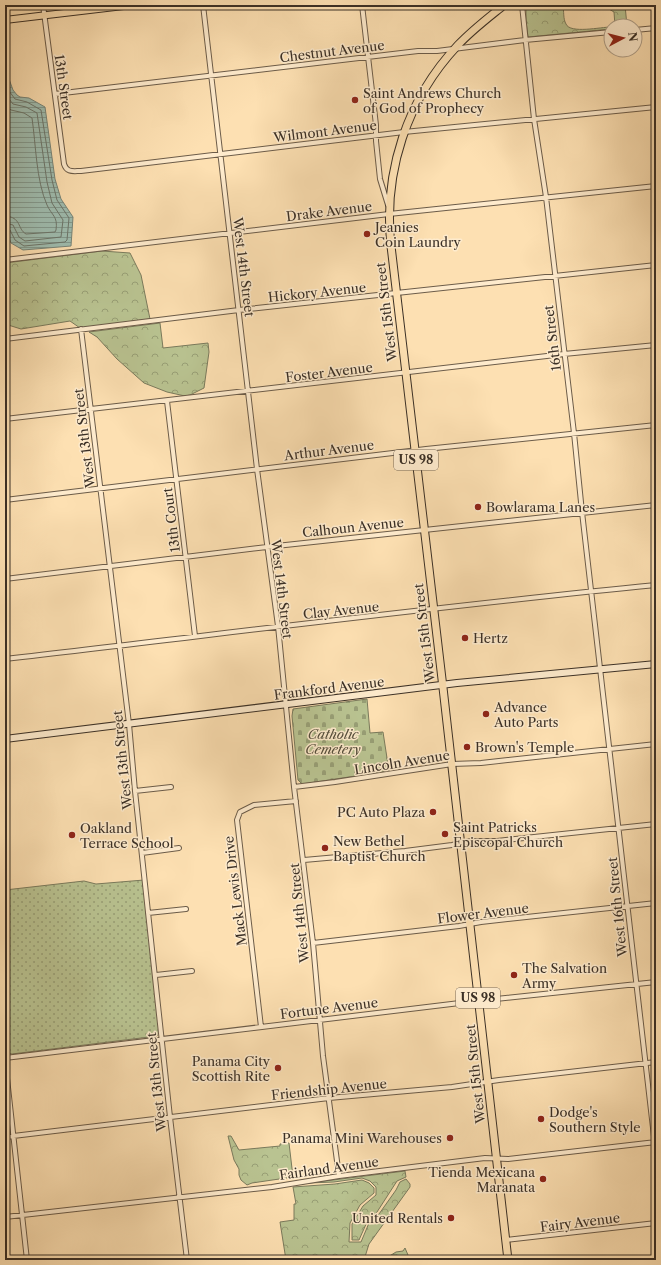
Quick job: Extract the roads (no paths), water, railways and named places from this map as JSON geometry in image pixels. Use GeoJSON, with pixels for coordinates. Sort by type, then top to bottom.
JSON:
{"type":"FeatureCollection","features":[{"type":"Feature","properties":{"kind":"highway","name":"US 98"},"geometry":{"type":"LineString","coordinates":[[389,211],[393,173],[404,132],[423,90],[454,49],[476,28],[504,5]]}},
{"type":"Feature","properties":{"kind":"highway","name":"West 15th Street"},"geometry":{"type":"LineString","coordinates":[[389,211],[390,241],[443,685],[508,1260]]}},
{"type":"Feature","properties":{"kind":"main road"},"geometry":{"type":"LineString","coordinates":[[5,20],[132,5]]}},
{"type":"Feature","properties":{"kind":"main road","name":"Frankford Avenue"},"geometry":{"type":"LineString","coordinates":[[5,739],[443,685],[656,664]]}},
{"type":"Feature","properties":{"kind":"street","name":"13th Street"},"geometry":{"type":"LineString","coordinates":[[43,5],[64,164],[68,170]]}},
{"type":"Feature","properties":{"kind":"street","name":"West 14th Street"},"geometry":{"type":"LineString","coordinates":[[203,5],[267,547],[278,626],[294,787],[304,860],[320,1020],[339,1176]]}},
{"type":"Feature","properties":{"kind":"street","name":"West 15th Street"},"geometry":{"type":"LineString","coordinates":[[362,5],[376,125],[380,179],[389,211]]}},
{"type":"Feature","properties":{"kind":"street","name":"16th Street"},"geometry":{"type":"LineString","coordinates":[[522,5],[534,119],[546,197],[574,433],[600,670]]}},
{"type":"Feature","properties":{"kind":"street"},"geometry":{"type":"LineString","coordinates":[[643,29],[656,28]]}},
{"type":"Feature","properties":{"kind":"street","name":"Chestnut Avenue"},"geometry":{"type":"LineString","coordinates":[[55,94],[418,51],[437,51],[525,40],[603,33]]}},
{"type":"Feature","properties":{"kind":"street","name":"Wilmont Avenue"},"geometry":{"type":"LineString","coordinates":[[68,170],[81,171],[404,132],[656,107]]}},
{"type":"Feature","properties":{"kind":"street","name":"Drake Avenue"},"geometry":{"type":"LineString","coordinates":[[5,260],[230,233],[389,211],[656,186]]}},
{"type":"Feature","properties":{"kind":"street","name":"Hickory Avenue"},"geometry":{"type":"LineString","coordinates":[[5,339],[239,310],[656,265]]}},
{"type":"Feature","properties":{"kind":"street","name":"West 13th Street"},"geometry":{"type":"LineString","coordinates":[[81,329],[129,724],[170,1117],[187,1260]]}},
{"type":"Feature","properties":{"kind":"street","name":"Foster Avenue"},"geometry":{"type":"LineString","coordinates":[[5,419],[564,354],[656,345]]}},
{"type":"Feature","properties":{"kind":"street","name":"13th Court"},"geometry":{"type":"LineString","coordinates":[[167,401],[195,636]]}},
{"type":"Feature","properties":{"kind":"street","name":"Arthur Avenue"},"geometry":{"type":"LineString","coordinates":[[5,500],[415,450],[656,426]]}},
{"type":"Feature","properties":{"kind":"street","name":"Calhoun Avenue"},"geometry":{"type":"LineString","coordinates":[[5,579],[267,547],[656,505]]}},
{"type":"Feature","properties":{"kind":"street","name":"Clay Avenue"},"geometry":{"type":"LineString","coordinates":[[5,659],[278,626],[388,615],[433,608],[656,585]]}},
{"type":"Feature","properties":{"kind":"street","name":"West 16th Street"},"geometry":{"type":"LineString","coordinates":[[600,670],[655,1142]]}},
{"type":"Feature","properties":{"kind":"street","name":"Lincoln Avenue"},"geometry":{"type":"LineString","coordinates":[[294,787],[452,764],[481,763],[656,744]]}},
{"type":"Feature","properties":{"kind":"street"},"geometry":{"type":"LineString","coordinates":[[135,791],[171,787]]}},
{"type":"Feature","properties":{"kind":"street","name":"Mack Lewis Drive"},"geometry":{"type":"LineString","coordinates":[[261,1027],[237,820],[240,812],[254,805],[296,802]]}},
{"type":"Feature","properties":{"kind":"street"},"geometry":{"type":"LineString","coordinates":[[304,860],[412,850],[471,841],[496,841],[656,824]]}},
{"type":"Feature","properties":{"kind":"street"},"geometry":{"type":"LineString","coordinates":[[142,852],[179,848]]}},
{"type":"Feature","properties":{"kind":"street","name":"Flower Avenue"},"geometry":{"type":"LineString","coordinates":[[312,943],[656,903]]}},
{"type":"Feature","properties":{"kind":"street"},"geometry":{"type":"LineString","coordinates":[[148,913],[186,909]]}},
{"type":"Feature","properties":{"kind":"street"},"geometry":{"type":"LineString","coordinates":[[156,975],[192,971]]}},
{"type":"Feature","properties":{"kind":"street","name":"Fortune Avenue"},"geometry":{"type":"LineString","coordinates":[[5,1059],[479,1001],[656,982]]}},
{"type":"Feature","properties":{"kind":"street"},"geometry":{"type":"LineString","coordinates":[[5,1059],[27,1260]]}},
{"type":"Feature","properties":{"kind":"street","name":"Friendship Avenue"},"geometry":{"type":"LineString","coordinates":[[5,1137],[329,1098],[452,1087],[488,1081],[656,1062]]}},
{"type":"Feature","properties":{"kind":"street"},"geometry":{"type":"LineString","coordinates":[[655,1142],[656,1154]]}},
{"type":"Feature","properties":{"kind":"street","name":"Fairland Avenue"},"geometry":{"type":"LineString","coordinates":[[5,1217],[272,1186],[485,1158],[508,1159],[655,1142]]}},
{"type":"Feature","properties":{"kind":"street","name":"Fairy Avenue"},"geometry":{"type":"LineString","coordinates":[[506,1240],[656,1223]]}},
{"type":"Feature","properties":{"kind":"water"},"geometry":{"type":"Polygon","coordinates":[[[5,68],[13,90],[17,95],[20,97],[29,98],[45,107],[55,179],[61,199],[73,217],[71,246],[23,250],[11,243],[5,228],[5,68]]]}},
{"type":"Feature","properties":{"kind":"place","name":"Saint Andrews Church of God of Prophecy"},"geometry":{"type":"Point","coordinates":[355,100]}},
{"type":"Feature","properties":{"kind":"place","name":"Jeanies Coin Laundry"},"geometry":{"type":"Point","coordinates":[367,234]}},
{"type":"Feature","properties":{"kind":"place","name":"Bowlarama Lanes"},"geometry":{"type":"Point","coordinates":[478,507]}},
{"type":"Feature","properties":{"kind":"place","name":"Hertz"},"geometry":{"type":"Point","coordinates":[465,638]}},
{"type":"Feature","properties":{"kind":"place","name":"Advance Auto Parts"},"geometry":{"type":"Point","coordinates":[486,714]}},
{"type":"Feature","properties":{"kind":"place","name":"Brown's Temple"},"geometry":{"type":"Point","coordinates":[467,747]}},
{"type":"Feature","properties":{"kind":"place","name":"PC Auto Plaza"},"geometry":{"type":"Point","coordinates":[433,812]}},
{"type":"Feature","properties":{"kind":"place","name":"Saint Patricks Episcopal Church"},"geometry":{"type":"Point","coordinates":[445,834]}},
{"type":"Feature","properties":{"kind":"place","name":"Oakland Terrace School"},"geometry":{"type":"Point","coordinates":[72,835]}},
{"type":"Feature","properties":{"kind":"place","name":"New Bethel Baptist Church"},"geometry":{"type":"Point","coordinates":[325,848]}},
{"type":"Feature","properties":{"kind":"place","name":"The Salvation Army"},"geometry":{"type":"Point","coordinates":[514,975]}},
{"type":"Feature","properties":{"kind":"place","name":"Panama City Scottish Rite"},"geometry":{"type":"Point","coordinates":[278,1068]}},
{"type":"Feature","properties":{"kind":"place","name":"Dodge's Southern Style"},"geometry":{"type":"Point","coordinates":[541,1119]}},
{"type":"Feature","properties":{"kind":"place","name":"Panama Mini Warehouses"},"geometry":{"type":"Point","coordinates":[450,1138]}},
{"type":"Feature","properties":{"kind":"place","name":"Tienda Mexicana Maranata"},"geometry":{"type":"Point","coordinates":[543,1179]}},
{"type":"Feature","properties":{"kind":"place","name":"United Rentals"},"geometry":{"type":"Point","coordinates":[451,1218]}},
{"type":"Feature","properties":{"kind":"park label","name":"Catholic Cemetery"},"geometry":{"type":"Point","coordinates":[333,742]}}]}
